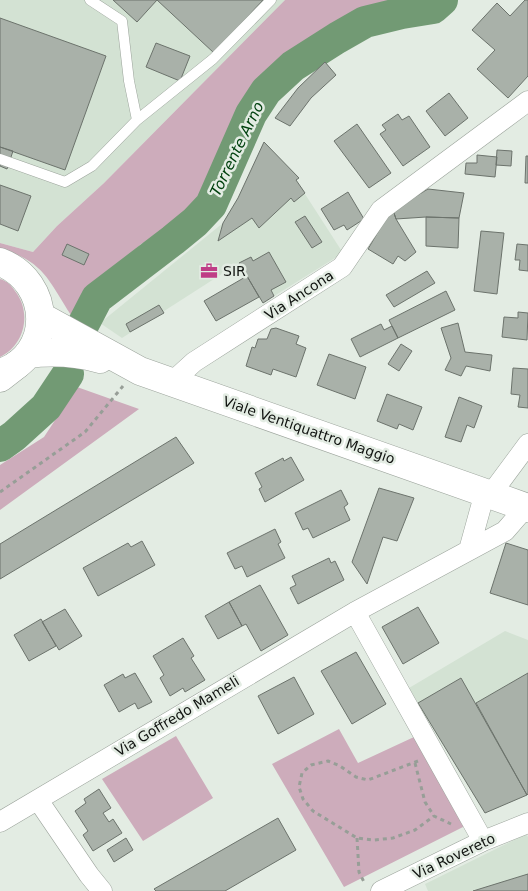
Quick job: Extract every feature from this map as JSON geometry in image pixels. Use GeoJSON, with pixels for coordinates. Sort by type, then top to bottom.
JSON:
{"type":"FeatureCollection","features":[{"type":"Feature","properties":{"kind":"main road","name":"Viale Ventiquattro Maggio"},"geometry":{"type":"LineString","coordinates":[[0,262],[14,269],[25,278],[33,290],[40,316],[38,336],[12,367]]}},
{"type":"Feature","properties":{"kind":"main road","name":"Viale Ventiquattro Maggio"},"geometry":{"type":"LineString","coordinates":[[40,316],[136,369]]}},
{"type":"Feature","properties":{"kind":"main road","name":"Viale Ventiquattro Maggio"},"geometry":{"type":"LineString","coordinates":[[12,367],[54,351],[79,354],[136,369],[527,508]]}},
{"type":"Feature","properties":{"kind":"street","name":"Via Ancona"},"geometry":{"type":"LineString","coordinates":[[172,382],[194,362],[342,267],[381,210],[528,101]]}},
{"type":"Feature","properties":{"kind":"street"},"geometry":{"type":"LineString","coordinates":[[469,550],[488,493],[528,444]]}},
{"type":"Feature","properties":{"kind":"street","name":"Via Goffredo Mameli"},"geometry":{"type":"LineString","coordinates":[[0,822],[354,612],[505,531],[527,508]]}},
{"type":"Feature","properties":{"kind":"street"},"geometry":{"type":"LineString","coordinates":[[354,612],[479,834]]}},
{"type":"Feature","properties":{"kind":"street"},"geometry":{"type":"LineString","coordinates":[[38,800],[102,891]]}},
{"type":"Feature","properties":{"kind":"street","name":"Via Rovereto"},"geometry":{"type":"LineString","coordinates":[[381,891],[479,834],[528,823]]}},
{"type":"Feature","properties":{"kind":"lane"},"geometry":{"type":"LineString","coordinates":[[90,0],[122,21],[129,81],[137,120]]}},
{"type":"Feature","properties":{"kind":"lane"},"geometry":{"type":"LineString","coordinates":[[0,159],[65,182],[92,166],[137,120],[213,59],[271,0]]}},
{"type":"Feature","properties":{"kind":"path"},"geometry":{"type":"LineString","coordinates":[[0,492],[85,432],[136,369]]}},
{"type":"Feature","properties":{"kind":"path"},"geometry":{"type":"LineString","coordinates":[[433,751],[415,763],[368,780],[356,777],[340,766],[328,761],[311,765],[302,773],[299,787],[303,799],[313,811],[357,838],[374,840],[393,838],[415,830],[434,816]]}},
{"type":"Feature","properties":{"kind":"path"},"geometry":{"type":"LineString","coordinates":[[415,763],[425,802],[434,816],[479,834]]}},
{"type":"Feature","properties":{"kind":"path"},"geometry":{"type":"LineString","coordinates":[[357,838],[359,872],[369,891]]}},
{"type":"Feature","properties":{"kind":"shaded area"},"geometry":{"type":"Polygon","coordinates":[[[0,0],[285,0],[33,252],[0,243],[0,0]]]}},
{"type":"Feature","properties":{"kind":"shaded area"},"geometry":{"type":"Polygon","coordinates":[[[285,0],[430,0],[374,16],[314,41],[294,57],[267,81],[243,119],[205,186],[204,201],[167,233],[141,244],[71,315],[43,273],[26,259],[0,249],[0,243],[33,252],[285,0]]]}},
{"type":"Feature","properties":{"kind":"shaded area"},"geometry":{"type":"Polygon","coordinates":[[[264,142],[299,178],[296,180],[343,253],[263,303],[239,263],[122,338],[100,323],[223,223],[238,198],[264,142]]]}},
{"type":"Feature","properties":{"kind":"shaded area"},"geometry":{"type":"Polygon","coordinates":[[[0,279],[10,285],[20,299],[24,318],[20,336],[15,345],[9,352],[0,357],[0,279]]]}},
{"type":"Feature","properties":{"kind":"shaded area"},"geometry":{"type":"Polygon","coordinates":[[[77,387],[139,409],[0,510],[0,465],[44,437],[77,387]]]}},
{"type":"Feature","properties":{"kind":"shaded area"},"geometry":{"type":"Polygon","coordinates":[[[505,631],[528,640],[528,794],[485,813],[409,688],[505,631]]]}},
{"type":"Feature","properties":{"kind":"shaded area"},"geometry":{"type":"Polygon","coordinates":[[[339,729],[358,763],[414,737],[465,826],[344,887],[272,764],[339,729]]]}},
{"type":"Feature","properties":{"kind":"shaded area"},"geometry":{"type":"Polygon","coordinates":[[[176,736],[213,798],[143,841],[102,779],[176,736]]]}},
{"type":"Feature","properties":{"kind":"shaded area"},"geometry":{"type":"Polygon","coordinates":[[[526,834],[528,837],[528,891],[428,891],[425,884],[526,834]]]}},
{"type":"Feature","properties":{"kind":"building"},"geometry":{"type":"Polygon","coordinates":[[[113,0],[157,0],[137,22],[113,0]]]}},
{"type":"Feature","properties":{"kind":"building"},"geometry":{"type":"Polygon","coordinates":[[[157,0],[263,0],[214,53],[157,0]]]}},
{"type":"Feature","properties":{"kind":"building"},"geometry":{"type":"Polygon","coordinates":[[[525,0],[528,0],[528,76],[508,98],[477,69],[495,50],[472,30],[497,3],[510,16],[525,0]]]}},
{"type":"Feature","properties":{"kind":"building"},"geometry":{"type":"Polygon","coordinates":[[[0,18],[106,56],[65,170],[0,147],[0,18]]]}},
{"type":"Feature","properties":{"kind":"building"},"geometry":{"type":"Polygon","coordinates":[[[156,43],[190,56],[180,81],[146,67],[156,43]]]}},
{"type":"Feature","properties":{"kind":"building"},"geometry":{"type":"Polygon","coordinates":[[[325,62],[336,75],[311,98],[290,126],[275,118],[298,88],[325,62]]]}},
{"type":"Feature","properties":{"kind":"building"},"geometry":{"type":"Polygon","coordinates":[[[449,93],[468,118],[445,136],[426,111],[449,93]]]}},
{"type":"Feature","properties":{"kind":"building"},"geometry":{"type":"Polygon","coordinates":[[[398,114],[402,120],[409,116],[430,147],[403,166],[380,134],[386,130],[382,125],[398,114]]]}},
{"type":"Feature","properties":{"kind":"building"},"geometry":{"type":"Polygon","coordinates":[[[357,124],[391,173],[369,188],[334,141],[357,124]]]}},
{"type":"Feature","properties":{"kind":"building"},"geometry":{"type":"Polygon","coordinates":[[[264,142],[299,178],[296,180],[305,193],[294,202],[291,198],[259,228],[252,218],[218,241],[223,223],[238,198],[264,142]]]}},
{"type":"Feature","properties":{"kind":"building"},"geometry":{"type":"Polygon","coordinates":[[[0,147],[13,151],[7,169],[0,166],[0,147]]]}},
{"type":"Feature","properties":{"kind":"building"},"geometry":{"type":"Polygon","coordinates":[[[497,150],[512,151],[511,166],[496,165],[497,150]]]}},
{"type":"Feature","properties":{"kind":"building"},"geometry":{"type":"Polygon","coordinates":[[[477,155],[497,157],[495,177],[465,174],[466,163],[477,163],[477,155]]]}},
{"type":"Feature","properties":{"kind":"building"},"geometry":{"type":"Polygon","coordinates":[[[526,156],[528,156],[528,183],[525,183],[526,156]]]}},
{"type":"Feature","properties":{"kind":"building"},"geometry":{"type":"Polygon","coordinates":[[[0,185],[31,196],[18,231],[0,224],[0,185]]]}},
{"type":"Feature","properties":{"kind":"building"},"geometry":{"type":"Polygon","coordinates":[[[428,189],[464,193],[459,218],[426,217],[396,219],[393,210],[428,189]]]}},
{"type":"Feature","properties":{"kind":"building"},"geometry":{"type":"Polygon","coordinates":[[[348,192],[364,219],[347,230],[344,225],[334,230],[321,209],[348,192]]]}},
{"type":"Feature","properties":{"kind":"building"},"geometry":{"type":"Polygon","coordinates":[[[393,210],[396,219],[416,252],[405,261],[398,256],[393,264],[368,249],[393,210]]]}},
{"type":"Feature","properties":{"kind":"building"},"geometry":{"type":"Polygon","coordinates":[[[305,216],[322,242],[312,248],[295,222],[305,216]]]}},
{"type":"Feature","properties":{"kind":"building"},"geometry":{"type":"Polygon","coordinates":[[[426,217],[459,218],[458,248],[426,246],[426,217]]]}},
{"type":"Feature","properties":{"kind":"building"},"geometry":{"type":"Polygon","coordinates":[[[481,231],[504,233],[497,294],[474,291],[481,231]]]}},
{"type":"Feature","properties":{"kind":"building"},"geometry":{"type":"Polygon","coordinates":[[[67,244],[89,254],[84,265],[62,255],[67,244]]]}},
{"type":"Feature","properties":{"kind":"building"},"geometry":{"type":"Polygon","coordinates":[[[517,244],[528,245],[528,271],[519,270],[520,260],[515,260],[517,244]]]}},
{"type":"Feature","properties":{"kind":"building"},"geometry":{"type":"Polygon","coordinates":[[[269,252],[286,282],[271,290],[274,296],[263,303],[239,263],[251,257],[253,261],[269,252]]]}},
{"type":"Feature","properties":{"kind":"building"},"geometry":{"type":"Polygon","coordinates":[[[427,271],[435,283],[394,307],[386,295],[427,271]]]}},
{"type":"Feature","properties":{"kind":"building"},"geometry":{"type":"Polygon","coordinates":[[[247,276],[259,297],[216,321],[204,301],[247,276]]]}},
{"type":"Feature","properties":{"kind":"building"},"geometry":{"type":"Polygon","coordinates":[[[446,291],[455,310],[398,338],[389,320],[446,291]]]}},
{"type":"Feature","properties":{"kind":"building"},"geometry":{"type":"Polygon","coordinates":[[[159,305],[164,313],[130,332],[126,324],[159,305]]]}},
{"type":"Feature","properties":{"kind":"building"},"geometry":{"type":"Polygon","coordinates":[[[518,312],[528,313],[527,340],[502,337],[504,317],[518,318],[518,312]]]}},
{"type":"Feature","properties":{"kind":"building"},"geometry":{"type":"Polygon","coordinates":[[[458,323],[465,352],[492,355],[490,371],[466,366],[461,376],[445,370],[451,358],[441,328],[458,323]]]}},
{"type":"Feature","properties":{"kind":"building"},"geometry":{"type":"Polygon","coordinates":[[[381,324],[384,330],[392,326],[398,338],[360,357],[351,339],[381,324]]]}},
{"type":"Feature","properties":{"kind":"building"},"geometry":{"type":"Polygon","coordinates":[[[276,328],[299,336],[296,344],[306,348],[296,377],[273,369],[271,375],[246,366],[252,347],[255,348],[258,339],[267,339],[271,329],[276,328]]]}},
{"type":"Feature","properties":{"kind":"building"},"geometry":{"type":"Polygon","coordinates":[[[401,344],[412,351],[399,371],[388,364],[401,344]]]}},
{"type":"Feature","properties":{"kind":"building"},"geometry":{"type":"Polygon","coordinates":[[[329,354],[366,367],[355,399],[317,385],[329,354]]]}},
{"type":"Feature","properties":{"kind":"building"},"geometry":{"type":"Polygon","coordinates":[[[513,368],[528,369],[528,408],[518,407],[520,395],[511,394],[513,368]]]}},
{"type":"Feature","properties":{"kind":"building"},"geometry":{"type":"Polygon","coordinates":[[[387,394],[422,407],[413,430],[399,424],[397,429],[377,421],[387,394]]]}},
{"type":"Feature","properties":{"kind":"building"},"geometry":{"type":"Polygon","coordinates":[[[459,397],[482,406],[474,428],[467,425],[461,442],[445,437],[459,397]]]}},
{"type":"Feature","properties":{"kind":"building"},"geometry":{"type":"Polygon","coordinates":[[[176,437],[194,463],[0,579],[0,544],[176,437]]]}},
{"type":"Feature","properties":{"kind":"building"},"geometry":{"type":"Polygon","coordinates":[[[291,457],[304,480],[265,502],[259,489],[262,487],[255,473],[283,458],[284,461],[291,457]]]}},
{"type":"Feature","properties":{"kind":"building"},"geometry":{"type":"Polygon","coordinates":[[[379,488],[414,498],[397,541],[383,537],[367,584],[352,562],[379,488]]]}},
{"type":"Feature","properties":{"kind":"building"},"geometry":{"type":"Polygon","coordinates":[[[341,490],[348,504],[344,507],[350,520],[313,538],[308,528],[303,530],[295,513],[341,490]]]}},
{"type":"Feature","properties":{"kind":"building"},"geometry":{"type":"Polygon","coordinates":[[[275,529],[281,542],[278,544],[285,558],[247,577],[242,566],[235,569],[227,553],[275,529]]]}},
{"type":"Feature","properties":{"kind":"building"},"geometry":{"type":"Polygon","coordinates":[[[142,541],[155,565],[98,596],[83,568],[128,543],[131,547],[142,541]]]}},
{"type":"Feature","properties":{"kind":"building"},"geometry":{"type":"Polygon","coordinates":[[[506,543],[528,550],[528,605],[490,593],[506,543]]]}},
{"type":"Feature","properties":{"kind":"building"},"geometry":{"type":"Polygon","coordinates":[[[329,558],[331,563],[335,561],[344,580],[298,604],[290,588],[296,585],[292,576],[329,558]]]}},
{"type":"Feature","properties":{"kind":"building"},"geometry":{"type":"Polygon","coordinates":[[[260,585],[288,635],[261,651],[246,624],[242,626],[229,602],[260,585]]]}},
{"type":"Feature","properties":{"kind":"building"},"geometry":{"type":"Polygon","coordinates":[[[229,602],[242,626],[218,639],[205,616],[229,602]]]}},
{"type":"Feature","properties":{"kind":"building"},"geometry":{"type":"Polygon","coordinates":[[[418,607],[439,643],[403,664],[382,627],[418,607]]]}},
{"type":"Feature","properties":{"kind":"building"},"geometry":{"type":"Polygon","coordinates":[[[65,609],[82,636],[59,650],[42,622],[65,609]]]}},
{"type":"Feature","properties":{"kind":"building"},"geometry":{"type":"Polygon","coordinates":[[[41,619],[56,646],[29,661],[14,635],[41,619]]]}},
{"type":"Feature","properties":{"kind":"building"},"geometry":{"type":"Polygon","coordinates":[[[183,638],[194,656],[191,658],[205,680],[185,692],[183,688],[170,696],[160,678],[164,675],[153,656],[183,638]]]}},
{"type":"Feature","properties":{"kind":"building"},"geometry":{"type":"Polygon","coordinates":[[[356,652],[386,704],[352,724],[321,671],[356,652]]]}},
{"type":"Feature","properties":{"kind":"building"},"geometry":{"type":"Polygon","coordinates":[[[135,673],[152,702],[138,709],[135,703],[119,712],[104,685],[123,674],[125,678],[135,673]]]}},
{"type":"Feature","properties":{"kind":"building"},"geometry":{"type":"Polygon","coordinates":[[[528,673],[528,794],[527,795],[476,703],[528,673]]]}},
{"type":"Feature","properties":{"kind":"building"},"geometry":{"type":"Polygon","coordinates":[[[294,677],[314,714],[278,734],[258,696],[294,677]]]}},
{"type":"Feature","properties":{"kind":"building"},"geometry":{"type":"Polygon","coordinates":[[[461,678],[527,795],[485,813],[418,703],[461,678]]]}},
{"type":"Feature","properties":{"kind":"building"},"geometry":{"type":"Polygon","coordinates":[[[99,789],[111,808],[103,813],[109,822],[113,819],[122,833],[93,851],[83,835],[88,831],[75,811],[86,803],[84,799],[99,789]]]}},
{"type":"Feature","properties":{"kind":"building"},"geometry":{"type":"Polygon","coordinates":[[[278,818],[296,850],[225,891],[156,891],[154,889],[278,818]]]}},
{"type":"Feature","properties":{"kind":"building"},"geometry":{"type":"Polygon","coordinates":[[[126,838],[133,850],[114,862],[107,850],[126,838]]]}},
{"type":"Feature","properties":{"kind":"building"},"geometry":{"type":"Polygon","coordinates":[[[528,874],[528,891],[473,891],[528,874]]]}},
{"type":"Feature","properties":{"kind":"waterway","name":"Torrente Arno"},"geometry":{"type":"LineString","coordinates":[[84,323],[97,298],[173,240],[195,222],[211,205],[251,114],[266,91],[293,66],[365,22],[433,8],[442,0]]}},
{"type":"Feature","properties":{"kind":"waterway","name":"Torrente Arno"},"geometry":{"type":"LineString","coordinates":[[0,446],[46,407],[68,374]]}},
{"type":"Feature","properties":{"kind":"place","name":"SIR"},"geometry":{"type":"Point","coordinates":[209,271]}}]}
